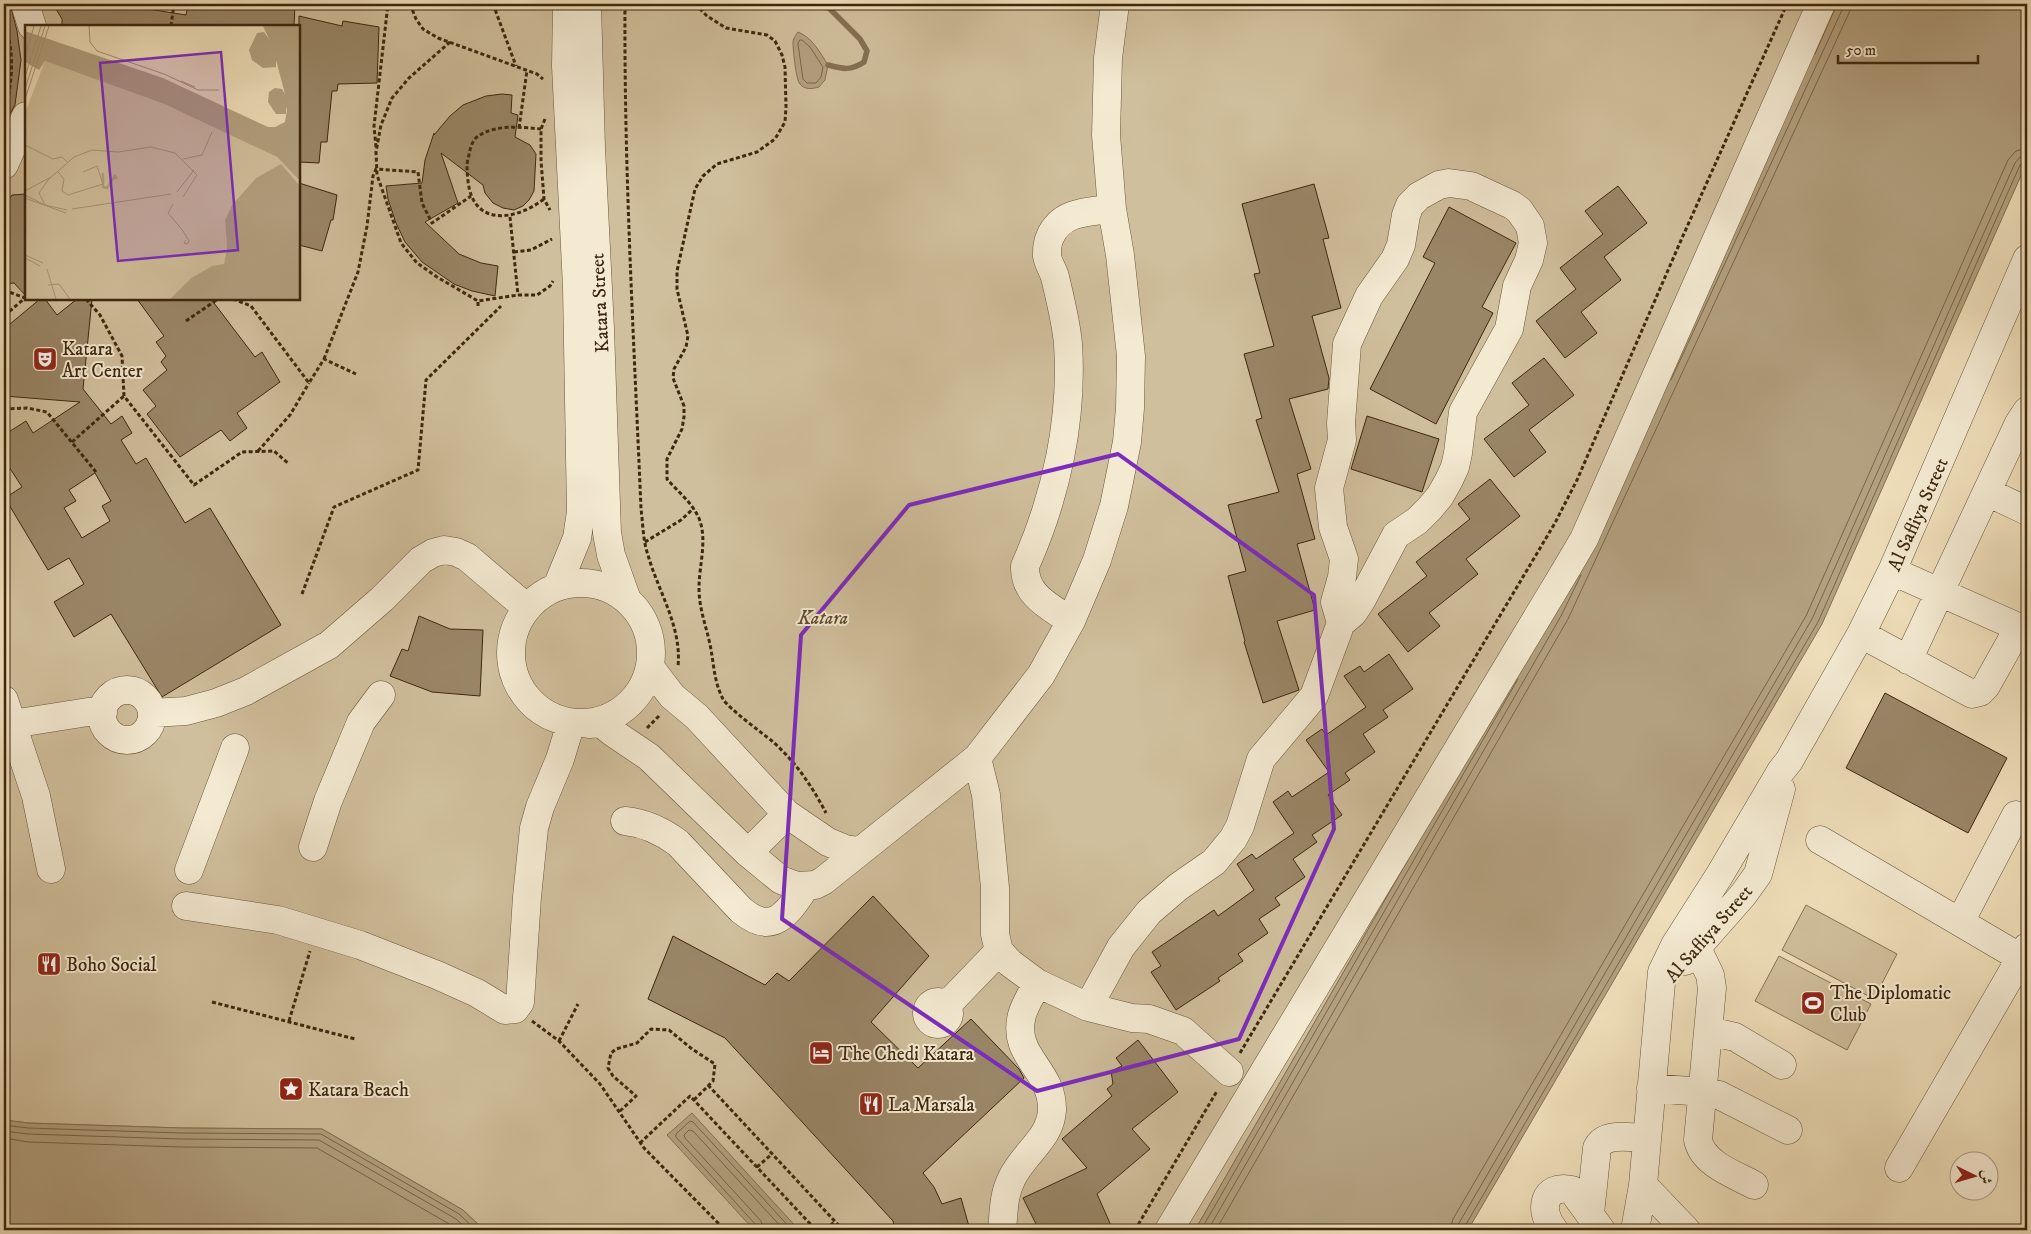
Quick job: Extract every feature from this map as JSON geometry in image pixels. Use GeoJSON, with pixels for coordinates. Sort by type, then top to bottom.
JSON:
{"type":"FeatureCollection","features":[{"type":"Feature","properties":{"kind":"street"},"geometry":{"type":"LineString","coordinates":[[25,4],[32,25]]}},
{"type":"Feature","properties":{"kind":"street","name":"Katara Street"},"geometry":{"type":"LineString","coordinates":[[557,587],[577,538],[581,512],[577,286],[566,66],[567,4]]}},
{"type":"Feature","properties":{"kind":"street","name":"Katara Street"},"geometry":{"type":"LineString","coordinates":[[587,4],[590,148],[600,329],[607,534],[611,555],[627,600]]}},
{"type":"Feature","properties":{"kind":"street"},"geometry":{"type":"LineString","coordinates":[[580,724],[605,720],[626,708],[641,690],[650,667],[651,649],[647,630],[639,614],[627,600],[611,590],[594,584],[575,583],[557,587],[540,596],[527,608],[516,625],[511,644],[511,664],[517,683],[528,700],[539,710],[554,719],[580,724],[601,723],[649,757],[748,853],[781,880],[797,886],[806,886],[823,881],[977,758],[1041,675],[1071,621],[1098,560],[1114,506],[1128,434],[1131,356],[1120,255],[1112,209],[1106,144],[1108,58],[1115,4]]}},
{"type":"Feature","properties":{"kind":"street"},"geometry":{"type":"LineString","coordinates":[[1169,1230],[1584,539],[1821,4]]}},
{"type":"Feature","properties":{"kind":"street"},"geometry":{"type":"LineString","coordinates":[[4,165],[16,111]]}},
{"type":"Feature","properties":{"kind":"street"},"geometry":{"type":"LineString","coordinates":[[1088,1007],[1121,946],[1149,912],[1214,862],[1232,839],[1240,826],[1261,759],[1314,696],[1341,624],[1353,613],[1361,601],[1396,535],[1417,521],[1440,496],[1455,467],[1463,412],[1509,329],[1517,286],[1532,252],[1532,235],[1525,218],[1519,210],[1471,186],[1450,183],[1439,185],[1419,196],[1410,205],[1406,215],[1401,245],[1395,259],[1369,296],[1347,344],[1341,424],[1342,440],[1329,488],[1333,526],[1344,558],[1342,577],[1335,602],[1341,624]]}},
{"type":"Feature","properties":{"kind":"street"},"geometry":{"type":"LineString","coordinates":[[1071,621],[1035,596],[1030,589],[1025,574],[1025,566],[1046,512],[1057,470],[1064,439],[1068,407],[1068,342],[1064,314],[1048,257],[1047,244],[1055,228],[1070,216],[1078,213],[1112,209]]}},
{"type":"Feature","properties":{"kind":"street","name":"Al Safliya Street"},"geometry":{"type":"LineString","coordinates":[[1636,1230],[1643,1184],[1662,972],[1675,945],[1719,876],[1781,771],[1790,761],[1861,634],[1892,571],[2027,259]]}},
{"type":"Feature","properties":{"kind":"street"},"geometry":{"type":"LineString","coordinates":[[1908,660],[2019,424],[2027,411]]}},
{"type":"Feature","properties":{"kind":"street"},"geometry":{"type":"LineString","coordinates":[[1987,492],[2027,511]]}},
{"type":"Feature","properties":{"kind":"street"},"geometry":{"type":"LineString","coordinates":[[152,713],[186,711],[216,703],[246,691],[329,645],[382,599],[421,560],[433,553],[444,550],[456,552],[467,558],[527,608]]}},
{"type":"Feature","properties":{"kind":"street"},"geometry":{"type":"LineString","coordinates":[[1861,634],[1968,693],[1976,694],[1986,686],[2023,629],[1892,571]]}},
{"type":"Feature","properties":{"kind":"street"},"geometry":{"type":"LineString","coordinates":[[650,667],[672,696],[697,717],[787,814],[828,842],[845,849],[859,851]]}},
{"type":"Feature","properties":{"kind":"street"},"geometry":{"type":"LineString","coordinates":[[123,691],[133,691],[142,695],[149,703],[152,713],[151,724],[146,732],[136,739],[117,738],[108,732],[103,722],[106,702],[113,695],[123,691]]}},
{"type":"Feature","properties":{"kind":"street"},"geometry":{"type":"LineString","coordinates":[[313,847],[328,801],[360,722],[381,695]]}},
{"type":"Feature","properties":{"kind":"street"},"geometry":{"type":"LineString","coordinates":[[52,869],[36,796],[8,712],[103,712]]}},
{"type":"Feature","properties":{"kind":"street"},"geometry":{"type":"LineString","coordinates":[[186,906],[278,920],[360,945],[437,975],[477,993],[505,1010],[515,1009],[519,1006],[520,1002],[526,906],[534,828],[540,807],[560,759],[580,724]]}},
{"type":"Feature","properties":{"kind":"street"},"geometry":{"type":"LineString","coordinates":[[189,870],[235,748]]}},
{"type":"Feature","properties":{"kind":"street"},"geometry":{"type":"LineString","coordinates":[[977,758],[984,780],[987,803],[995,888],[995,934],[999,952],[1010,964],[1037,984],[1088,1007],[1132,1018],[1149,1019],[1183,1031],[1229,1072],[1259,1083]]}},
{"type":"Feature","properties":{"kind":"street","name":"Al Safliya Street"},"geometry":{"type":"LineString","coordinates":[[1660,989],[1743,896],[1758,874],[1790,761]]}},
{"type":"Feature","properties":{"kind":"street"},"geometry":{"type":"LineString","coordinates":[[748,853],[787,814]]}},
{"type":"Feature","properties":{"kind":"street"},"geometry":{"type":"LineString","coordinates":[[1960,922],[2016,815]]}},
{"type":"Feature","properties":{"kind":"street"},"geometry":{"type":"LineString","coordinates":[[625,822],[644,825],[668,835],[749,917],[770,921],[780,918],[789,912],[806,886]]}},
{"type":"Feature","properties":{"kind":"street"},"geometry":{"type":"LineString","coordinates":[[1820,840],[1960,922],[2024,952],[1899,1168]]}},
{"type":"Feature","properties":{"kind":"street"},"geometry":{"type":"LineString","coordinates":[[1719,876],[1722,884],[1728,890],[1743,896]]}},
{"type":"Feature","properties":{"kind":"street"},"geometry":{"type":"LineString","coordinates":[[1697,948],[1710,975],[1712,988],[1698,1140],[1700,1149],[1712,1161],[1754,1185]]}},
{"type":"Feature","properties":{"kind":"street"},"geometry":{"type":"LineString","coordinates":[[946,1006],[999,952]]}},
{"type":"Feature","properties":{"kind":"street"},"geometry":{"type":"LineString","coordinates":[[1002,1230],[1006,1190],[1020,1164],[1036,1146],[1050,1124],[1052,1112],[1049,1088],[1044,1076],[1026,1052],[1020,1034],[1024,1008],[1037,984]]}},
{"type":"Feature","properties":{"kind":"street"},"geometry":{"type":"LineString","coordinates":[[1709,1031],[1735,1037],[1782,1064]]}},
{"type":"Feature","properties":{"kind":"street"},"geometry":{"type":"LineString","coordinates":[[1651,1088],[1703,1092],[1730,1099],[1788,1130]]}},
{"type":"Feature","properties":{"kind":"street"},"geometry":{"type":"LineString","coordinates":[[1596,1222],[1597,1148],[1599,1144],[1610,1137],[1647,1138]]}},
{"type":"Feature","properties":{"kind":"street"},"geometry":{"type":"LineString","coordinates":[[1643,1184],[1686,1230]]}},
{"type":"Feature","properties":{"kind":"street"},"geometry":{"type":"LineString","coordinates":[[1554,1230],[1543,1209],[1546,1198],[1553,1191],[1565,1188],[1572,1190],[1596,1222]]}},
{"type":"Feature","properties":{"kind":"path"},"geometry":{"type":"LineString","coordinates":[[171,25],[174,4]]}},
{"type":"Feature","properties":{"kind":"path"},"geometry":{"type":"LineString","coordinates":[[388,4],[374,126],[376,168],[388,211],[400,243],[417,263],[478,304],[518,295],[538,295],[550,286],[556,274]]}},
{"type":"Feature","properties":{"kind":"path"},"geometry":{"type":"LineString","coordinates":[[410,4],[416,19],[423,28],[438,38],[537,74],[548,83]]}},
{"type":"Feature","properties":{"kind":"path"},"geometry":{"type":"LineString","coordinates":[[493,4],[516,67]]}},
{"type":"Feature","properties":{"kind":"path"},"geometry":{"type":"LineString","coordinates":[[625,4],[624,61],[641,509],[647,554],[668,607],[679,651],[678,672],[672,696],[656,720],[628,742]]}},
{"type":"Feature","properties":{"kind":"path"},"geometry":{"type":"LineString","coordinates":[[696,4],[707,16],[726,28],[766,35],[775,41],[782,55],[785,67],[786,107],[785,122],[775,139],[757,152],[717,164],[703,176],[695,188],[680,250],[677,271],[677,289],[688,336],[686,347],[674,369],[673,378],[683,401],[684,417],[682,428],[667,459],[668,479],[694,508],[700,521],[702,540],[699,589],[702,613],[710,642],[713,672],[724,700],[773,742],[795,764],[806,778],[828,817]]}},
{"type":"Feature","properties":{"kind":"path"},"geometry":{"type":"LineString","coordinates":[[1135,1230],[1555,523],[1577,480],[1682,238],[1787,4]]}},
{"type":"Feature","properties":{"kind":"path"},"geometry":{"type":"LineString","coordinates":[[4,21],[12,54],[12,82],[16,111]]}},
{"type":"Feature","properties":{"kind":"path"},"geometry":{"type":"LineString","coordinates":[[376,152],[381,125],[392,98],[409,78],[450,42]]}},
{"type":"Feature","properties":{"kind":"path"},"geometry":{"type":"LineString","coordinates":[[519,128],[527,70]]}},
{"type":"Feature","properties":{"kind":"path"},"geometry":{"type":"LineString","coordinates":[[548,114],[541,128],[544,199],[552,215]]}},
{"type":"Feature","properties":{"kind":"path"},"geometry":{"type":"LineString","coordinates":[[541,128],[503,128],[476,138],[466,163],[469,191],[478,206],[494,216],[510,217],[522,213],[544,199]]}},
{"type":"Feature","properties":{"kind":"path"},"geometry":{"type":"LineString","coordinates":[[376,168],[418,172],[422,203],[432,223],[472,196]]}},
{"type":"Feature","properties":{"kind":"path"},"geometry":{"type":"LineString","coordinates":[[258,452],[290,415],[324,359],[358,272],[367,226],[373,176],[376,168]]}},
{"type":"Feature","properties":{"kind":"path"},"geometry":{"type":"LineString","coordinates":[[510,217],[518,295]]}},
{"type":"Feature","properties":{"kind":"path"},"geometry":{"type":"LineString","coordinates":[[514,252],[531,250],[557,237],[557,246]]}},
{"type":"Feature","properties":{"kind":"path"},"geometry":{"type":"LineString","coordinates":[[4,290],[25,297]]}},
{"type":"Feature","properties":{"kind":"path"},"geometry":{"type":"LineString","coordinates":[[4,316],[25,298]]}},
{"type":"Feature","properties":{"kind":"path"},"geometry":{"type":"LineString","coordinates":[[87,300],[100,315],[122,356],[124,396],[194,484],[242,452],[274,451],[289,464]]}},
{"type":"Feature","properties":{"kind":"path"},"geometry":{"type":"LineString","coordinates":[[186,321],[217,300]]}},
{"type":"Feature","properties":{"kind":"path"},"geometry":{"type":"LineString","coordinates":[[236,300],[251,306],[309,382]]}},
{"type":"Feature","properties":{"kind":"path"},"geometry":{"type":"LineString","coordinates":[[302,594],[334,507],[418,470],[426,380],[501,306]]}},
{"type":"Feature","properties":{"kind":"path"},"geometry":{"type":"LineString","coordinates":[[324,359],[356,374]]}},
{"type":"Feature","properties":{"kind":"path"},"geometry":{"type":"LineString","coordinates":[[72,442],[124,396]]}},
{"type":"Feature","properties":{"kind":"path"},"geometry":{"type":"LineString","coordinates":[[4,409],[27,408],[47,412],[96,472]]}},
{"type":"Feature","properties":{"kind":"path"},"geometry":{"type":"LineString","coordinates":[[645,542],[681,520],[694,508]]}},
{"type":"Feature","properties":{"kind":"path"},"geometry":{"type":"LineString","coordinates":[[289,1021],[316,932]]}},
{"type":"Feature","properties":{"kind":"path"},"geometry":{"type":"LineString","coordinates":[[212,1002],[355,1039]]}},
{"type":"Feature","properties":{"kind":"path"},"geometry":{"type":"LineString","coordinates":[[559,1042],[578,1004]]}},
{"type":"Feature","properties":{"kind":"path"},"geometry":{"type":"LineString","coordinates":[[515,1009],[559,1042],[600,1084],[640,1143],[725,1230]]}},
{"type":"Feature","properties":{"kind":"path"},"geometry":{"type":"LineString","coordinates":[[620,1112],[636,1096],[613,1076],[608,1068],[611,1053],[616,1049],[636,1043],[651,1028],[670,1030],[692,1049],[715,1064],[715,1078],[694,1101]]}},
{"type":"Feature","properties":{"kind":"path"},"geometry":{"type":"LineString","coordinates":[[708,1085],[843,1230]]}},
{"type":"Feature","properties":{"kind":"path"},"geometry":{"type":"LineString","coordinates":[[640,1143],[690,1096],[816,1230]]}},
{"type":"Feature","properties":{"kind":"path"},"geometry":{"type":"LineString","coordinates":[[757,1167],[772,1154]]}},
{"type":"Feature","properties":{"kind":"path"},"geometry":{"type":"LineString","coordinates":[[826,1230],[834,1222]]}},
{"type":"Feature","properties":{"kind":"highlighted area"},"geometry":{"type":"Polygon","coordinates":[[[1118,454],[1314,595],[1334,829],[1239,1039],[1037,1091],[782,919],[801,635],[909,505],[1118,454]]]}},
{"type":"Feature","properties":{"kind":"green space","name":"Katara"},"geometry":{"type":"Polygon","coordinates":[[[4,4],[1833,4],[1552,610],[1195,1230],[484,1230],[463,1210],[322,1129],[181,1128],[28,1123],[4,1120],[4,4]]]}},
{"type":"Feature","properties":{"kind":"green space"},"geometry":{"type":"Polygon","coordinates":[[[1806,905],[1897,954],[1874,999],[1782,950],[1806,905]]]}},
{"type":"Feature","properties":{"kind":"green space","name":"The Diplomatic Club"},"geometry":{"type":"Polygon","coordinates":[[[1779,956],[1871,1004],[1847,1050],[1755,1001],[1779,956]]]}},
{"type":"Feature","properties":{"kind":"water"},"geometry":{"type":"Polygon","coordinates":[[[1833,4],[2027,4],[2027,162],[1822,624],[1468,1230],[1195,1230],[1552,610],[1833,4]]]}},
{"type":"Feature","properties":{"kind":"water"},"geometry":{"type":"Polygon","coordinates":[[[798,32],[812,42],[828,65],[825,80],[819,87],[811,89],[800,84],[795,65],[793,43],[798,32]]]}},
{"type":"Feature","properties":{"kind":"water"},"geometry":{"type":"Polygon","coordinates":[[[692,1113],[799,1230],[754,1230],[667,1135],[692,1113]]]}},
{"type":"Feature","properties":{"kind":"water"},"geometry":{"type":"Polygon","coordinates":[[[4,1120],[28,1123],[181,1128],[322,1129],[463,1210],[484,1230],[4,1230],[4,1120]]]}},
{"type":"Feature","properties":{"kind":"building"},"geometry":{"type":"Polygon","coordinates":[[[4,4],[10,4],[17,31],[21,60],[15,105],[7,119],[4,119],[4,4]]]}},
{"type":"Feature","properties":{"kind":"building"},"geometry":{"type":"Polygon","coordinates":[[[53,4],[148,4],[148,9],[186,15],[188,4],[295,4],[294,25],[62,25],[62,19],[53,4]]]}},
{"type":"Feature","properties":{"kind":"building"},"geometry":{"type":"Polygon","coordinates":[[[299,16],[342,26],[343,21],[379,27],[377,83],[338,84],[337,91],[332,91],[327,142],[321,142],[319,163],[300,162],[299,16]]]}},
{"type":"Feature","properties":{"kind":"building"},"geometry":{"type":"Polygon","coordinates":[[[512,95],[511,113],[518,115],[515,137],[530,145],[536,154],[534,191],[529,200],[523,206],[514,210],[503,208],[493,203],[485,193],[483,185],[441,153],[458,203],[425,222],[459,254],[481,263],[498,266],[495,296],[472,291],[454,284],[422,262],[405,242],[396,223],[386,186],[422,183],[425,160],[434,133],[434,135],[450,116],[463,105],[486,96],[512,95]]]}},
{"type":"Feature","properties":{"kind":"building"},"geometry":{"type":"Polygon","coordinates":[[[300,183],[337,195],[333,220],[331,220],[322,251],[300,245],[300,183]]]}},
{"type":"Feature","properties":{"kind":"building"},"geometry":{"type":"Polygon","coordinates":[[[1314,184],[1329,238],[1323,239],[1341,308],[1312,316],[1329,378],[1328,389],[1289,399],[1311,469],[1297,474],[1315,539],[1297,544],[1315,610],[1277,621],[1299,690],[1263,703],[1244,642],[1228,576],[1246,571],[1228,505],[1279,492],[1256,420],[1262,418],[1244,354],[1274,346],[1254,274],[1260,273],[1242,204],[1314,184]]]}},
{"type":"Feature","properties":{"kind":"building"},"geometry":{"type":"Polygon","coordinates":[[[1618,186],[1647,223],[1604,257],[1621,280],[1581,312],[1597,333],[1565,358],[1536,321],[1576,289],[1560,268],[1603,234],[1585,211],[1618,186]]]}},
{"type":"Feature","properties":{"kind":"building"},"geometry":{"type":"Polygon","coordinates":[[[25,194],[25,295],[14,283],[4,284],[4,206],[12,195],[25,194]]]}},
{"type":"Feature","properties":{"kind":"building"},"geometry":{"type":"Polygon","coordinates":[[[1449,207],[1516,243],[1482,307],[1493,313],[1436,424],[1370,389],[1435,263],[1423,257],[1449,207]]]}},
{"type":"Feature","properties":{"kind":"building"},"geometry":{"type":"Polygon","coordinates":[[[39,300],[46,300],[57,315],[76,300],[92,300],[83,389],[111,424],[122,416],[132,433],[121,440],[136,464],[146,458],[185,523],[210,508],[281,625],[162,697],[111,614],[74,637],[54,602],[84,584],[69,558],[48,570],[5,498],[22,487],[4,459],[4,435],[26,421],[33,433],[80,402],[4,396],[4,329],[39,300]],[[95,473],[69,490],[76,501],[64,508],[82,538],[110,521],[102,506],[111,501],[95,473]]]}},
{"type":"Feature","properties":{"kind":"building"},"geometry":{"type":"Polygon","coordinates":[[[138,300],[212,300],[255,357],[262,352],[280,382],[237,413],[247,428],[230,441],[221,430],[180,457],[147,414],[156,406],[143,390],[167,370],[161,362],[166,356],[156,342],[164,336],[138,300]]]}},
{"type":"Feature","properties":{"kind":"building"},"geometry":{"type":"Polygon","coordinates":[[[1544,358],[1574,395],[1529,430],[1546,452],[1514,477],[1484,439],[1529,405],[1512,383],[1544,358]]]}},
{"type":"Feature","properties":{"kind":"building"},"geometry":{"type":"Polygon","coordinates":[[[1367,416],[1439,439],[1422,492],[1351,469],[1367,416]]]}},
{"type":"Feature","properties":{"kind":"building"},"geometry":{"type":"Polygon","coordinates":[[[1490,479],[1520,516],[1466,559],[1478,574],[1429,613],[1440,626],[1408,652],[1378,614],[1427,576],[1416,562],[1470,519],[1458,504],[1490,479]]]}},
{"type":"Feature","properties":{"kind":"building"},"geometry":{"type":"Polygon","coordinates":[[[419,616],[450,629],[483,630],[480,696],[432,692],[390,676],[402,649],[408,651],[419,616]]]}},
{"type":"Feature","properties":{"kind":"building"},"geometry":{"type":"Polygon","coordinates":[[[1389,654],[1413,689],[1383,710],[1388,717],[1363,734],[1375,752],[1345,773],[1350,780],[1328,795],[1342,815],[1312,835],[1317,842],[1293,859],[1305,877],[1275,898],[1280,905],[1259,919],[1268,933],[1238,954],[1243,961],[1218,978],[1220,981],[1176,1010],[1151,972],[1161,966],[1152,952],[1214,910],[1218,916],[1254,890],[1237,864],[1252,854],[1256,859],[1294,833],[1273,802],[1288,791],[1292,797],[1329,772],[1306,740],[1322,729],[1326,735],[1366,707],[1344,676],[1360,666],[1364,672],[1389,654]]]}},
{"type":"Feature","properties":{"kind":"building"},"geometry":{"type":"Polygon","coordinates":[[[1885,693],[2007,758],[1968,833],[1846,768],[1885,693]]]}},
{"type":"Feature","properties":{"kind":"building","name":"The Chedi Katara"},"geometry":{"type":"Polygon","coordinates":[[[873,896],[929,956],[871,1022],[918,1068],[971,1019],[1019,1069],[1024,1078],[923,1173],[934,1187],[942,1204],[961,1198],[970,1230],[895,1230],[893,1221],[725,1038],[648,999],[673,936],[765,985],[777,973],[789,981],[873,896]]]}},
{"type":"Feature","properties":{"kind":"building"},"geometry":{"type":"Polygon","coordinates":[[[1138,1040],[1178,1092],[1132,1129],[1150,1149],[1097,1194],[1113,1230],[1039,1230],[1023,1198],[1087,1168],[1062,1139],[1112,1096],[1107,1089],[1113,1084],[1111,1071],[1122,1066],[1116,1058],[1138,1040]]]}},
{"type":"Feature","properties":{"kind":"waterway"},"geometry":{"type":"LineString","coordinates":[[825,4],[860,39],[867,51],[864,62],[855,67],[843,68],[828,65]]}},
{"type":"Feature","properties":{"kind":"place","name":"Katara Art Center"},"geometry":{"type":"Point","coordinates":[45,359]}},
{"type":"Feature","properties":{"kind":"place","name":"Boho Social"},"geometry":{"type":"Point","coordinates":[49,964]}},
{"type":"Feature","properties":{"kind":"place","name":"The Diplomatic Club"},"geometry":{"type":"Point","coordinates":[1813,1003]}},
{"type":"Feature","properties":{"kind":"place","name":"The Chedi Katara"},"geometry":{"type":"Point","coordinates":[821,1053]}},
{"type":"Feature","properties":{"kind":"place","name":"Katara Beach"},"geometry":{"type":"Point","coordinates":[291,1089]}},
{"type":"Feature","properties":{"kind":"place","name":"La Marsala"},"geometry":{"type":"Point","coordinates":[871,1104]}}]}
